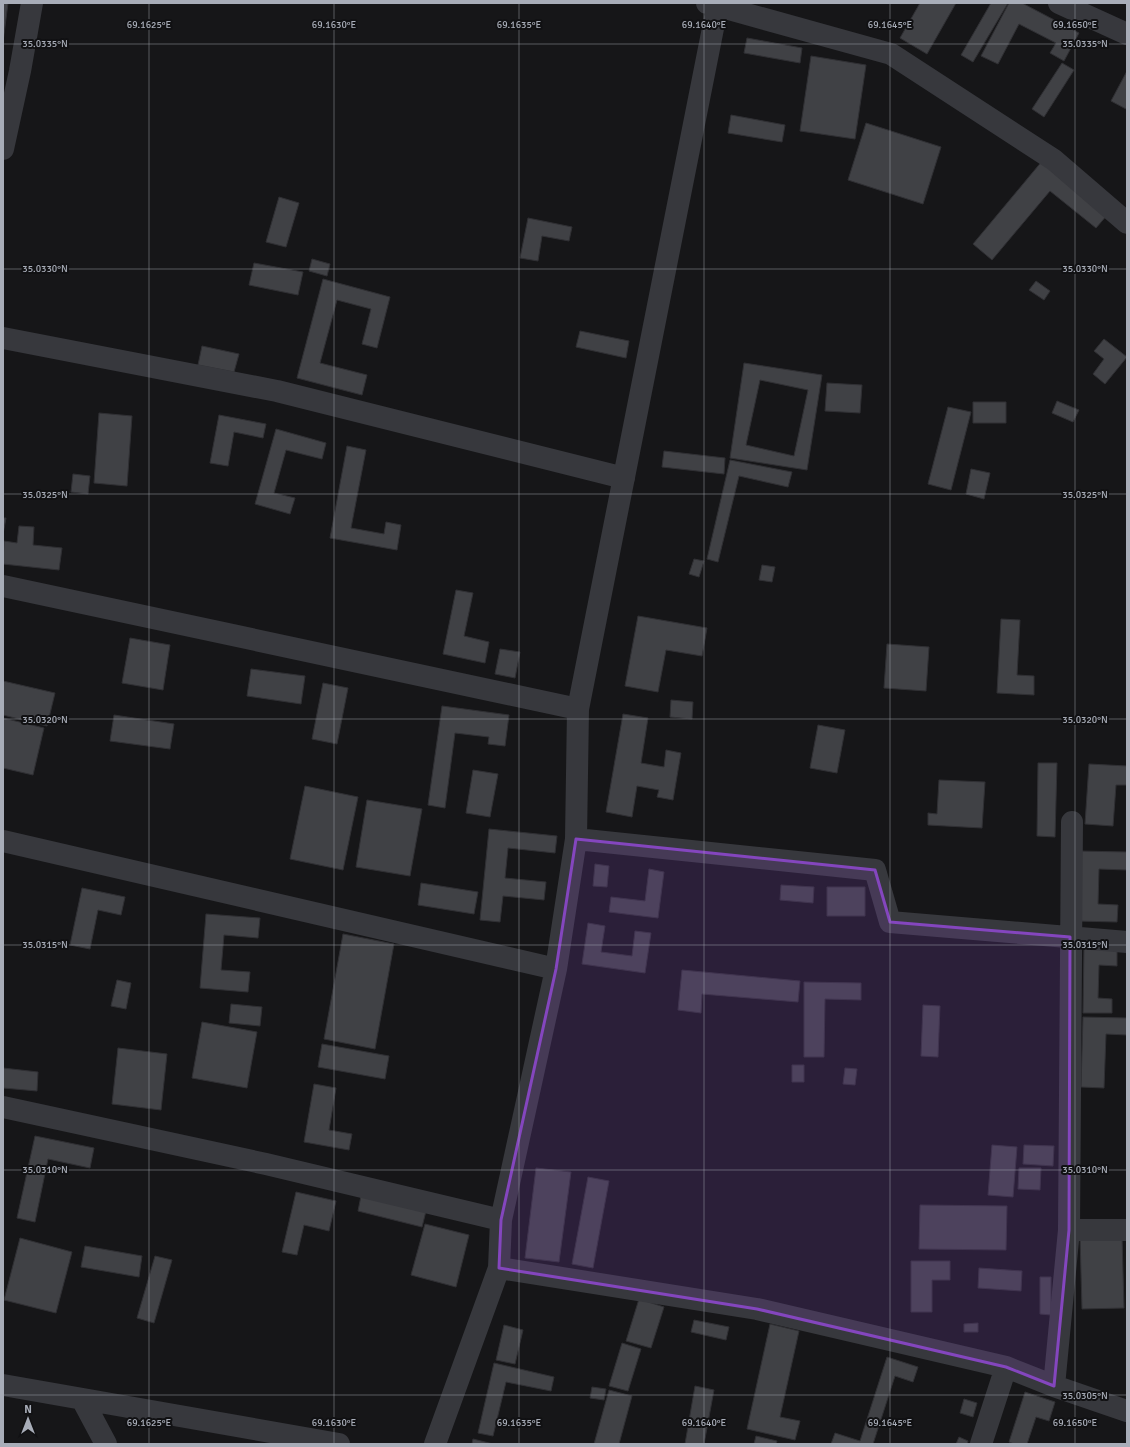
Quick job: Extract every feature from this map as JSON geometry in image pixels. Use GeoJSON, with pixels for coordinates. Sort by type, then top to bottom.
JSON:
{"type":"FeatureCollection","features":[{"type":"Feature","properties":{"kind":"street"},"geometry":{"type":"LineString","coordinates":[[3,149],[20,71],[32,3]]}},
{"type":"Feature","properties":{"kind":"street"},"geometry":{"type":"LineString","coordinates":[[1059,3],[1127,34]]}},
{"type":"Feature","properties":{"kind":"street"},"geometry":{"type":"LineString","coordinates":[[435,1444],[499,1268],[501,1220],[556,969],[576,839],[578,709],[624,478],[714,4],[891,54],[1054,160],[1127,223]]}},
{"type":"Feature","properties":{"kind":"street"},"geometry":{"type":"LineString","coordinates":[[3,338],[277,391],[624,478]]}},
{"type":"Feature","properties":{"kind":"street"},"geometry":{"type":"LineString","coordinates":[[3,586],[578,709]]}},
{"type":"Feature","properties":{"kind":"street"},"geometry":{"type":"LineString","coordinates":[[1054,1386],[1068,1230],[1072,822]]}},
{"type":"Feature","properties":{"kind":"street"},"geometry":{"type":"LineString","coordinates":[[576,839],[875,870],[890,922],[1127,942]]}},
{"type":"Feature","properties":{"kind":"street"},"geometry":{"type":"LineString","coordinates":[[3,841],[556,969]]}},
{"type":"Feature","properties":{"kind":"street"},"geometry":{"type":"LineString","coordinates":[[3,1106],[266,1164],[501,1220]]}},
{"type":"Feature","properties":{"kind":"street"},"geometry":{"type":"LineString","coordinates":[[1068,1230],[1127,1230]]}},
{"type":"Feature","properties":{"kind":"street"},"geometry":{"type":"LineString","coordinates":[[499,1268],[757,1309],[1006,1367],[1054,1386],[1127,1411]]}},
{"type":"Feature","properties":{"kind":"street"},"geometry":{"type":"LineString","coordinates":[[982,1444],[1006,1367]]}},
{"type":"Feature","properties":{"kind":"street"},"geometry":{"type":"LineString","coordinates":[[3,1385],[339,1444]]}},
{"type":"Feature","properties":{"kind":"street"},"geometry":{"type":"LineString","coordinates":[[82,1399],[106,1444]]}},
{"type":"Feature","properties":{"kind":"highlighted area"},"geometry":{"type":"Polygon","coordinates":[[[576,839],[875,870],[890,922],[1070,937],[1069,1230],[1054,1386],[1006,1367],[757,1309],[499,1268],[501,1220],[556,969],[576,839]]]}},
{"type":"Feature","properties":{"kind":"building"},"geometry":{"type":"Polygon","coordinates":[[[3,3],[8,3],[3,42],[3,3]]]}},
{"type":"Feature","properties":{"kind":"building"},"geometry":{"type":"Polygon","coordinates":[[[920,3],[956,3],[927,54],[900,38],[920,3]]]}},
{"type":"Feature","properties":{"kind":"building"},"geometry":{"type":"Polygon","coordinates":[[[991,3],[1008,3],[973,62],[961,55],[991,3]]]}},
{"type":"Feature","properties":{"kind":"building"},"geometry":{"type":"Polygon","coordinates":[[[1009,3],[1022,3],[1079,33],[1064,61],[1050,53],[1056,43],[1019,24],[998,64],[981,56],[1009,3]]]}},
{"type":"Feature","properties":{"kind":"building"},"geometry":{"type":"Polygon","coordinates":[[[747,38],[802,48],[800,63],[744,53],[747,38]]]}},
{"type":"Feature","properties":{"kind":"building"},"geometry":{"type":"Polygon","coordinates":[[[811,56],[866,65],[855,139],[800,131],[811,56]]]}},
{"type":"Feature","properties":{"kind":"building"},"geometry":{"type":"Polygon","coordinates":[[[1062,63],[1074,70],[1044,117],[1032,109],[1062,63]]]}},
{"type":"Feature","properties":{"kind":"building"},"geometry":{"type":"Polygon","coordinates":[[[1127,71],[1127,108],[1126,109],[1111,101],[1127,71]]]}},
{"type":"Feature","properties":{"kind":"building"},"geometry":{"type":"Polygon","coordinates":[[[731,115],[785,125],[782,142],[728,133],[731,115]]]}},
{"type":"Feature","properties":{"kind":"building"},"geometry":{"type":"Polygon","coordinates":[[[866,123],[941,147],[923,204],[848,180],[866,123]]]}},
{"type":"Feature","properties":{"kind":"building"},"geometry":{"type":"Polygon","coordinates":[[[1043,160],[1108,214],[1096,228],[1050,191],[992,260],[973,244],[1043,160]]]}},
{"type":"Feature","properties":{"kind":"building"},"geometry":{"type":"Polygon","coordinates":[[[279,197],[299,203],[286,247],[266,242],[279,197]]]}},
{"type":"Feature","properties":{"kind":"building"},"geometry":{"type":"Polygon","coordinates":[[[528,218],[572,227],[569,241],[542,236],[538,261],[520,258],[528,218]]]}},
{"type":"Feature","properties":{"kind":"building"},"geometry":{"type":"Polygon","coordinates":[[[312,259],[330,264],[327,276],[309,271],[312,259]]]}},
{"type":"Feature","properties":{"kind":"building"},"geometry":{"type":"Polygon","coordinates":[[[254,263],[303,272],[298,295],[249,285],[254,263]]]}},
{"type":"Feature","properties":{"kind":"building"},"geometry":{"type":"Polygon","coordinates":[[[323,279],[390,297],[377,348],[362,344],[371,309],[337,300],[320,363],[367,375],[362,395],[297,378],[323,279]]]}},
{"type":"Feature","properties":{"kind":"building"},"geometry":{"type":"Polygon","coordinates":[[[1036,281],[1050,291],[1044,300],[1029,290],[1036,281]]]}},
{"type":"Feature","properties":{"kind":"building"},"geometry":{"type":"Polygon","coordinates":[[[580,331],[629,341],[626,358],[576,347],[580,331]]]}},
{"type":"Feature","properties":{"kind":"building"},"geometry":{"type":"Polygon","coordinates":[[[1104,339],[1127,357],[1105,384],[1093,374],[1104,359],[1094,351],[1104,339]]]}},
{"type":"Feature","properties":{"kind":"building"},"geometry":{"type":"Polygon","coordinates":[[[202,346],[239,354],[234,372],[198,365],[202,346]]]}},
{"type":"Feature","properties":{"kind":"building"},"geometry":{"type":"Polygon","coordinates":[[[744,363],[822,375],[807,470],[730,458],[744,363]],[[760,380],[746,445],[794,456],[808,390],[760,380]]]}},
{"type":"Feature","properties":{"kind":"building"},"geometry":{"type":"Polygon","coordinates":[[[827,383],[862,385],[860,413],[825,411],[827,383]]]}},
{"type":"Feature","properties":{"kind":"building"},"geometry":{"type":"Polygon","coordinates":[[[1057,401],[1079,410],[1073,422],[1052,413],[1057,401]]]}},
{"type":"Feature","properties":{"kind":"building"},"geometry":{"type":"Polygon","coordinates":[[[973,402],[1006,402],[1006,423],[973,423],[973,402]]]}},
{"type":"Feature","properties":{"kind":"building"},"geometry":{"type":"Polygon","coordinates":[[[948,407],[971,412],[951,490],[928,484],[948,407]]]}},
{"type":"Feature","properties":{"kind":"building"},"geometry":{"type":"Polygon","coordinates":[[[99,413],[132,416],[127,486],[94,483],[99,413]]]}},
{"type":"Feature","properties":{"kind":"building"},"geometry":{"type":"Polygon","coordinates":[[[219,415],[266,424],[263,438],[234,432],[228,466],[210,463],[219,415]]]}},
{"type":"Feature","properties":{"kind":"building"},"geometry":{"type":"Polygon","coordinates":[[[276,429],[326,443],[322,459],[286,450],[274,493],[295,498],[290,514],[255,504],[276,429]]]}},
{"type":"Feature","properties":{"kind":"building"},"geometry":{"type":"Polygon","coordinates":[[[347,446],[366,450],[351,528],[384,534],[386,522],[401,525],[397,550],[330,538],[347,446]]]}},
{"type":"Feature","properties":{"kind":"building"},"geometry":{"type":"Polygon","coordinates":[[[664,451],[725,458],[724,474],[662,467],[664,451]]]}},
{"type":"Feature","properties":{"kind":"building"},"geometry":{"type":"Polygon","coordinates":[[[730,460],[792,472],[788,487],[739,476],[718,562],[707,559],[730,460]]]}},
{"type":"Feature","properties":{"kind":"building"},"geometry":{"type":"Polygon","coordinates":[[[971,469],[990,473],[984,499],[966,494],[971,469]]]}},
{"type":"Feature","properties":{"kind":"building"},"geometry":{"type":"Polygon","coordinates":[[[73,474],[90,476],[88,494],[71,492],[73,474]]]}},
{"type":"Feature","properties":{"kind":"building"},"geometry":{"type":"Polygon","coordinates":[[[3,518],[6,518],[3,534],[3,518]]]}},
{"type":"Feature","properties":{"kind":"building"},"geometry":{"type":"Polygon","coordinates":[[[19,526],[34,527],[33,545],[62,548],[59,570],[3,564],[4,541],[17,543],[19,526]]]}},
{"type":"Feature","properties":{"kind":"building"},"geometry":{"type":"Polygon","coordinates":[[[694,559],[704,561],[699,577],[689,574],[694,559]]]}},
{"type":"Feature","properties":{"kind":"building"},"geometry":{"type":"Polygon","coordinates":[[[762,565],[775,567],[772,582],[759,580],[762,565]]]}},
{"type":"Feature","properties":{"kind":"building"},"geometry":{"type":"Polygon","coordinates":[[[456,590],[473,593],[464,636],[489,642],[485,663],[443,654],[456,590]]]}},
{"type":"Feature","properties":{"kind":"building"},"geometry":{"type":"Polygon","coordinates":[[[638,616],[707,628],[702,656],[666,650],[658,692],[625,686],[638,616]]]}},
{"type":"Feature","properties":{"kind":"building"},"geometry":{"type":"Polygon","coordinates":[[[1001,619],[1020,620],[1017,675],[1034,676],[1034,695],[997,693],[1001,619]]]}},
{"type":"Feature","properties":{"kind":"building"},"geometry":{"type":"Polygon","coordinates":[[[130,638],[170,645],[163,690],[122,683],[130,638]]]}},
{"type":"Feature","properties":{"kind":"building"},"geometry":{"type":"Polygon","coordinates":[[[887,644],[929,647],[926,691],[884,688],[887,644]]]}},
{"type":"Feature","properties":{"kind":"building"},"geometry":{"type":"Polygon","coordinates":[[[500,649],[520,652],[515,678],[495,674],[500,649]]]}},
{"type":"Feature","properties":{"kind":"building"},"geometry":{"type":"Polygon","coordinates":[[[251,669],[305,676],[301,704],[247,696],[251,669]]]}},
{"type":"Feature","properties":{"kind":"building"},"geometry":{"type":"Polygon","coordinates":[[[3,681],[55,693],[47,726],[3,715],[3,681]]]}},
{"type":"Feature","properties":{"kind":"building"},"geometry":{"type":"Polygon","coordinates":[[[323,683],[348,688],[337,744],[312,739],[323,683]]]}},
{"type":"Feature","properties":{"kind":"building"},"geometry":{"type":"Polygon","coordinates":[[[671,700],[693,702],[692,719],[670,717],[671,700]]]}},
{"type":"Feature","properties":{"kind":"building"},"geometry":{"type":"Polygon","coordinates":[[[442,706],[509,715],[505,746],[488,744],[489,737],[455,733],[445,808],[428,805],[442,706]]]}},
{"type":"Feature","properties":{"kind":"building"},"geometry":{"type":"Polygon","coordinates":[[[623,714],[648,718],[641,763],[664,767],[666,750],[681,753],[673,800],[657,797],[659,790],[637,786],[632,817],[606,812],[623,714]]]}},
{"type":"Feature","properties":{"kind":"building"},"geometry":{"type":"Polygon","coordinates":[[[114,715],[174,724],[170,749],[110,741],[114,715]]]}},
{"type":"Feature","properties":{"kind":"building"},"geometry":{"type":"Polygon","coordinates":[[[3,718],[44,728],[33,775],[3,768],[3,718]]]}},
{"type":"Feature","properties":{"kind":"building"},"geometry":{"type":"Polygon","coordinates":[[[818,725],[845,730],[837,773],[810,768],[818,725]]]}},
{"type":"Feature","properties":{"kind":"building"},"geometry":{"type":"Polygon","coordinates":[[[1038,763],[1057,763],[1055,837],[1037,836],[1038,763]]]}},
{"type":"Feature","properties":{"kind":"building"},"geometry":{"type":"Polygon","coordinates":[[[1089,764],[1127,766],[1127,785],[1116,785],[1113,826],[1085,824],[1089,764]]]}},
{"type":"Feature","properties":{"kind":"building"},"geometry":{"type":"Polygon","coordinates":[[[473,770],[498,774],[490,817],[466,813],[473,770]]]}},
{"type":"Feature","properties":{"kind":"building"},"geometry":{"type":"Polygon","coordinates":[[[939,780],[985,782],[982,828],[928,825],[928,813],[937,814],[939,780]]]}},
{"type":"Feature","properties":{"kind":"building"},"geometry":{"type":"Polygon","coordinates":[[[305,786],[358,797],[343,870],[290,859],[305,786]]]}},
{"type":"Feature","properties":{"kind":"building"},"geometry":{"type":"Polygon","coordinates":[[[367,800],[422,809],[410,876],[356,867],[367,800]]]}},
{"type":"Feature","properties":{"kind":"building"},"geometry":{"type":"Polygon","coordinates":[[[489,829],[557,836],[555,853],[508,848],[505,878],[546,882],[544,900],[503,896],[500,922],[480,920],[489,829]]]}},
{"type":"Feature","properties":{"kind":"building"},"geometry":{"type":"Polygon","coordinates":[[[1078,851],[1127,852],[1127,870],[1099,869],[1098,904],[1118,905],[1117,922],[1076,921],[1078,851]]]}},
{"type":"Feature","properties":{"kind":"building"},"geometry":{"type":"Polygon","coordinates":[[[595,864],[609,866],[607,887],[593,886],[595,864]]]}},
{"type":"Feature","properties":{"kind":"building"},"geometry":{"type":"Polygon","coordinates":[[[649,869],[664,872],[658,918],[609,912],[611,897],[645,901],[649,869]]]}},
{"type":"Feature","properties":{"kind":"building"},"geometry":{"type":"Polygon","coordinates":[[[421,883],[478,892],[474,914],[418,905],[421,883]]]}},
{"type":"Feature","properties":{"kind":"building"},"geometry":{"type":"Polygon","coordinates":[[[781,885],[814,887],[813,903],[780,900],[781,885]]]}},
{"type":"Feature","properties":{"kind":"building"},"geometry":{"type":"Polygon","coordinates":[[[827,887],[865,887],[865,916],[827,916],[827,887]]]}},
{"type":"Feature","properties":{"kind":"building"},"geometry":{"type":"Polygon","coordinates":[[[82,888],[125,897],[121,915],[98,910],[90,949],[70,945],[82,888]]]}},
{"type":"Feature","properties":{"kind":"building"},"geometry":{"type":"Polygon","coordinates":[[[206,914],[260,918],[258,938],[224,935],[221,970],[250,972],[248,992],[200,988],[206,914]]]}},
{"type":"Feature","properties":{"kind":"building"},"geometry":{"type":"Polygon","coordinates":[[[588,923],[605,926],[601,952],[632,956],[635,931],[651,933],[645,973],[582,964],[588,923]]]}},
{"type":"Feature","properties":{"kind":"building"},"geometry":{"type":"Polygon","coordinates":[[[343,934],[394,944],[375,1049],[324,1039],[343,934]]]}},
{"type":"Feature","properties":{"kind":"building"},"geometry":{"type":"Polygon","coordinates":[[[1084,947],[1117,948],[1117,966],[1099,965],[1098,998],[1112,999],[1112,1013],[1083,1013],[1084,947]]]}},
{"type":"Feature","properties":{"kind":"building"},"geometry":{"type":"Polygon","coordinates":[[[682,970],[800,981],[798,1002],[702,994],[701,1013],[678,1010],[682,970]]]}},
{"type":"Feature","properties":{"kind":"building"},"geometry":{"type":"Polygon","coordinates":[[[117,980],[131,983],[126,1009],[111,1006],[117,980]]]}},
{"type":"Feature","properties":{"kind":"building"},"geometry":{"type":"Polygon","coordinates":[[[804,982],[861,983],[861,1000],[825,999],[824,1057],[804,1057],[804,982]]]}},
{"type":"Feature","properties":{"kind":"building"},"geometry":{"type":"Polygon","coordinates":[[[231,1004],[262,1007],[260,1026],[229,1023],[231,1004]]]}},
{"type":"Feature","properties":{"kind":"building"},"geometry":{"type":"Polygon","coordinates":[[[923,1005],[940,1006],[938,1057],[921,1056],[923,1005]]]}},
{"type":"Feature","properties":{"kind":"building"},"geometry":{"type":"Polygon","coordinates":[[[1083,1017],[1127,1018],[1127,1035],[1106,1034],[1104,1088],[1081,1087],[1083,1017]]]}},
{"type":"Feature","properties":{"kind":"building"},"geometry":{"type":"Polygon","coordinates":[[[202,1022],[257,1032],[247,1088],[192,1078],[202,1022]]]}},
{"type":"Feature","properties":{"kind":"building"},"geometry":{"type":"Polygon","coordinates":[[[322,1044],[389,1056],[385,1079],[318,1067],[322,1044]]]}},
{"type":"Feature","properties":{"kind":"building"},"geometry":{"type":"Polygon","coordinates":[[[118,1048],[167,1054],[161,1110],[112,1104],[118,1048]]]}},
{"type":"Feature","properties":{"kind":"building"},"geometry":{"type":"Polygon","coordinates":[[[792,1065],[804,1065],[804,1082],[792,1082],[792,1065]]]}},
{"type":"Feature","properties":{"kind":"building"},"geometry":{"type":"Polygon","coordinates":[[[3,1068],[38,1072],[37,1091],[3,1088],[3,1068]]]}},
{"type":"Feature","properties":{"kind":"building"},"geometry":{"type":"Polygon","coordinates":[[[845,1068],[857,1069],[855,1085],[843,1084],[845,1068]]]}},
{"type":"Feature","properties":{"kind":"building"},"geometry":{"type":"Polygon","coordinates":[[[314,1084],[336,1088],[329,1130],[352,1134],[349,1150],[304,1142],[314,1084]]]}},
{"type":"Feature","properties":{"kind":"building"},"geometry":{"type":"Polygon","coordinates":[[[35,1136],[94,1148],[90,1168],[48,1159],[35,1222],[17,1218],[35,1136]]]}},
{"type":"Feature","properties":{"kind":"building"},"geometry":{"type":"Polygon","coordinates":[[[992,1145],[1017,1147],[1013,1197],[988,1195],[992,1145]]]}},
{"type":"Feature","properties":{"kind":"building"},"geometry":{"type":"Polygon","coordinates":[[[1024,1145],[1054,1146],[1053,1166],[1023,1164],[1024,1145]]]}},
{"type":"Feature","properties":{"kind":"building"},"geometry":{"type":"Polygon","coordinates":[[[536,1168],[571,1172],[559,1262],[525,1258],[536,1168]]]}},
{"type":"Feature","properties":{"kind":"building"},"geometry":{"type":"Polygon","coordinates":[[[1019,1168],[1041,1168],[1040,1190],[1018,1189],[1019,1168]]]}},
{"type":"Feature","properties":{"kind":"building"},"geometry":{"type":"Polygon","coordinates":[[[588,1177],[609,1181],[593,1268],[572,1264],[588,1177]]]}},
{"type":"Feature","properties":{"kind":"building"},"geometry":{"type":"Polygon","coordinates":[[[362,1191],[427,1207],[422,1227],[358,1211],[362,1191]]]}},
{"type":"Feature","properties":{"kind":"building"},"geometry":{"type":"Polygon","coordinates":[[[296,1192],[336,1201],[329,1231],[304,1225],[297,1255],[282,1252],[296,1192]]]}},
{"type":"Feature","properties":{"kind":"building"},"geometry":{"type":"Polygon","coordinates":[[[920,1205],[1007,1206],[1006,1250],[919,1249],[920,1205]]]}},
{"type":"Feature","properties":{"kind":"building"},"geometry":{"type":"Polygon","coordinates":[[[425,1224],[469,1235],[456,1287],[411,1275],[425,1224]]]}},
{"type":"Feature","properties":{"kind":"building"},"geometry":{"type":"Polygon","coordinates":[[[1080,1236],[1122,1236],[1124,1308],[1082,1309],[1080,1236]]]}},
{"type":"Feature","properties":{"kind":"building"},"geometry":{"type":"Polygon","coordinates":[[[20,1238],[72,1252],[56,1313],[4,1300],[20,1238]]]}},
{"type":"Feature","properties":{"kind":"building"},"geometry":{"type":"Polygon","coordinates":[[[85,1246],[142,1256],[139,1277],[81,1267],[85,1246]]]}},
{"type":"Feature","properties":{"kind":"building"},"geometry":{"type":"Polygon","coordinates":[[[155,1256],[172,1260],[154,1323],[137,1318],[155,1256]]]}},
{"type":"Feature","properties":{"kind":"building"},"geometry":{"type":"Polygon","coordinates":[[[911,1261],[950,1261],[950,1280],[932,1280],[932,1312],[911,1312],[911,1261]]]}},
{"type":"Feature","properties":{"kind":"building"},"geometry":{"type":"Polygon","coordinates":[[[979,1268],[1022,1271],[1021,1291],[978,1288],[979,1268]]]}},
{"type":"Feature","properties":{"kind":"building"},"geometry":{"type":"Polygon","coordinates":[[[1040,1277],[1051,1277],[1051,1315],[1040,1314],[1040,1277]]]}},
{"type":"Feature","properties":{"kind":"building"},"geometry":{"type":"Polygon","coordinates":[[[639,1299],[664,1307],[651,1348],[626,1341],[639,1299]]]}},
{"type":"Feature","properties":{"kind":"building"},"geometry":{"type":"Polygon","coordinates":[[[694,1320],[729,1327],[726,1340],[691,1332],[694,1320]]]}},
{"type":"Feature","properties":{"kind":"building"},"geometry":{"type":"Polygon","coordinates":[[[978,1323],[978,1332],[964,1332],[964,1324],[978,1323]]]}},
{"type":"Feature","properties":{"kind":"building"},"geometry":{"type":"Polygon","coordinates":[[[770,1324],[799,1331],[780,1417],[800,1421],[795,1440],[747,1429],[770,1324]]]}},
{"type":"Feature","properties":{"kind":"building"},"geometry":{"type":"Polygon","coordinates":[[[504,1325],[523,1330],[515,1364],[496,1360],[504,1325]]]}},
{"type":"Feature","properties":{"kind":"building"},"geometry":{"type":"Polygon","coordinates":[[[622,1343],[641,1349],[628,1391],[609,1386],[622,1343]]]}},
{"type":"Feature","properties":{"kind":"building"},"geometry":{"type":"Polygon","coordinates":[[[887,1357],[918,1367],[913,1382],[895,1376],[873,1444],[831,1444],[835,1433],[860,1441],[887,1357]]]}},
{"type":"Feature","properties":{"kind":"building"},"geometry":{"type":"Polygon","coordinates":[[[494,1363],[554,1377],[551,1391],[506,1382],[493,1436],[478,1433],[494,1363]]]}},
{"type":"Feature","properties":{"kind":"building"},"geometry":{"type":"Polygon","coordinates":[[[695,1386],[714,1390],[704,1444],[685,1444],[695,1386]]]}},
{"type":"Feature","properties":{"kind":"building"},"geometry":{"type":"Polygon","coordinates":[[[592,1387],[606,1389],[604,1400],[590,1398],[592,1387]]]}},
{"type":"Feature","properties":{"kind":"building"},"geometry":{"type":"Polygon","coordinates":[[[609,1390],[632,1396],[619,1444],[594,1444],[609,1390]]]}},
{"type":"Feature","properties":{"kind":"building"},"geometry":{"type":"Polygon","coordinates":[[[1025,1392],[1055,1402],[1049,1421],[1036,1417],[1027,1444],[1014,1444],[1009,1442],[1025,1392]]]}},
{"type":"Feature","properties":{"kind":"building"},"geometry":{"type":"Polygon","coordinates":[[[964,1399],[977,1403],[973,1417],[960,1413],[964,1399]]]}},
{"type":"Feature","properties":{"kind":"building"},"geometry":{"type":"Polygon","coordinates":[[[756,1436],[777,1441],[776,1444],[754,1444],[756,1436]]]}},
{"type":"Feature","properties":{"kind":"building"},"geometry":{"type":"Polygon","coordinates":[[[959,1437],[968,1441],[967,1444],[956,1444],[959,1437]]]}},
{"type":"Feature","properties":{"kind":"building"},"geometry":{"type":"Polygon","coordinates":[[[473,1439],[493,1444],[472,1444],[473,1439]]]}}]}
